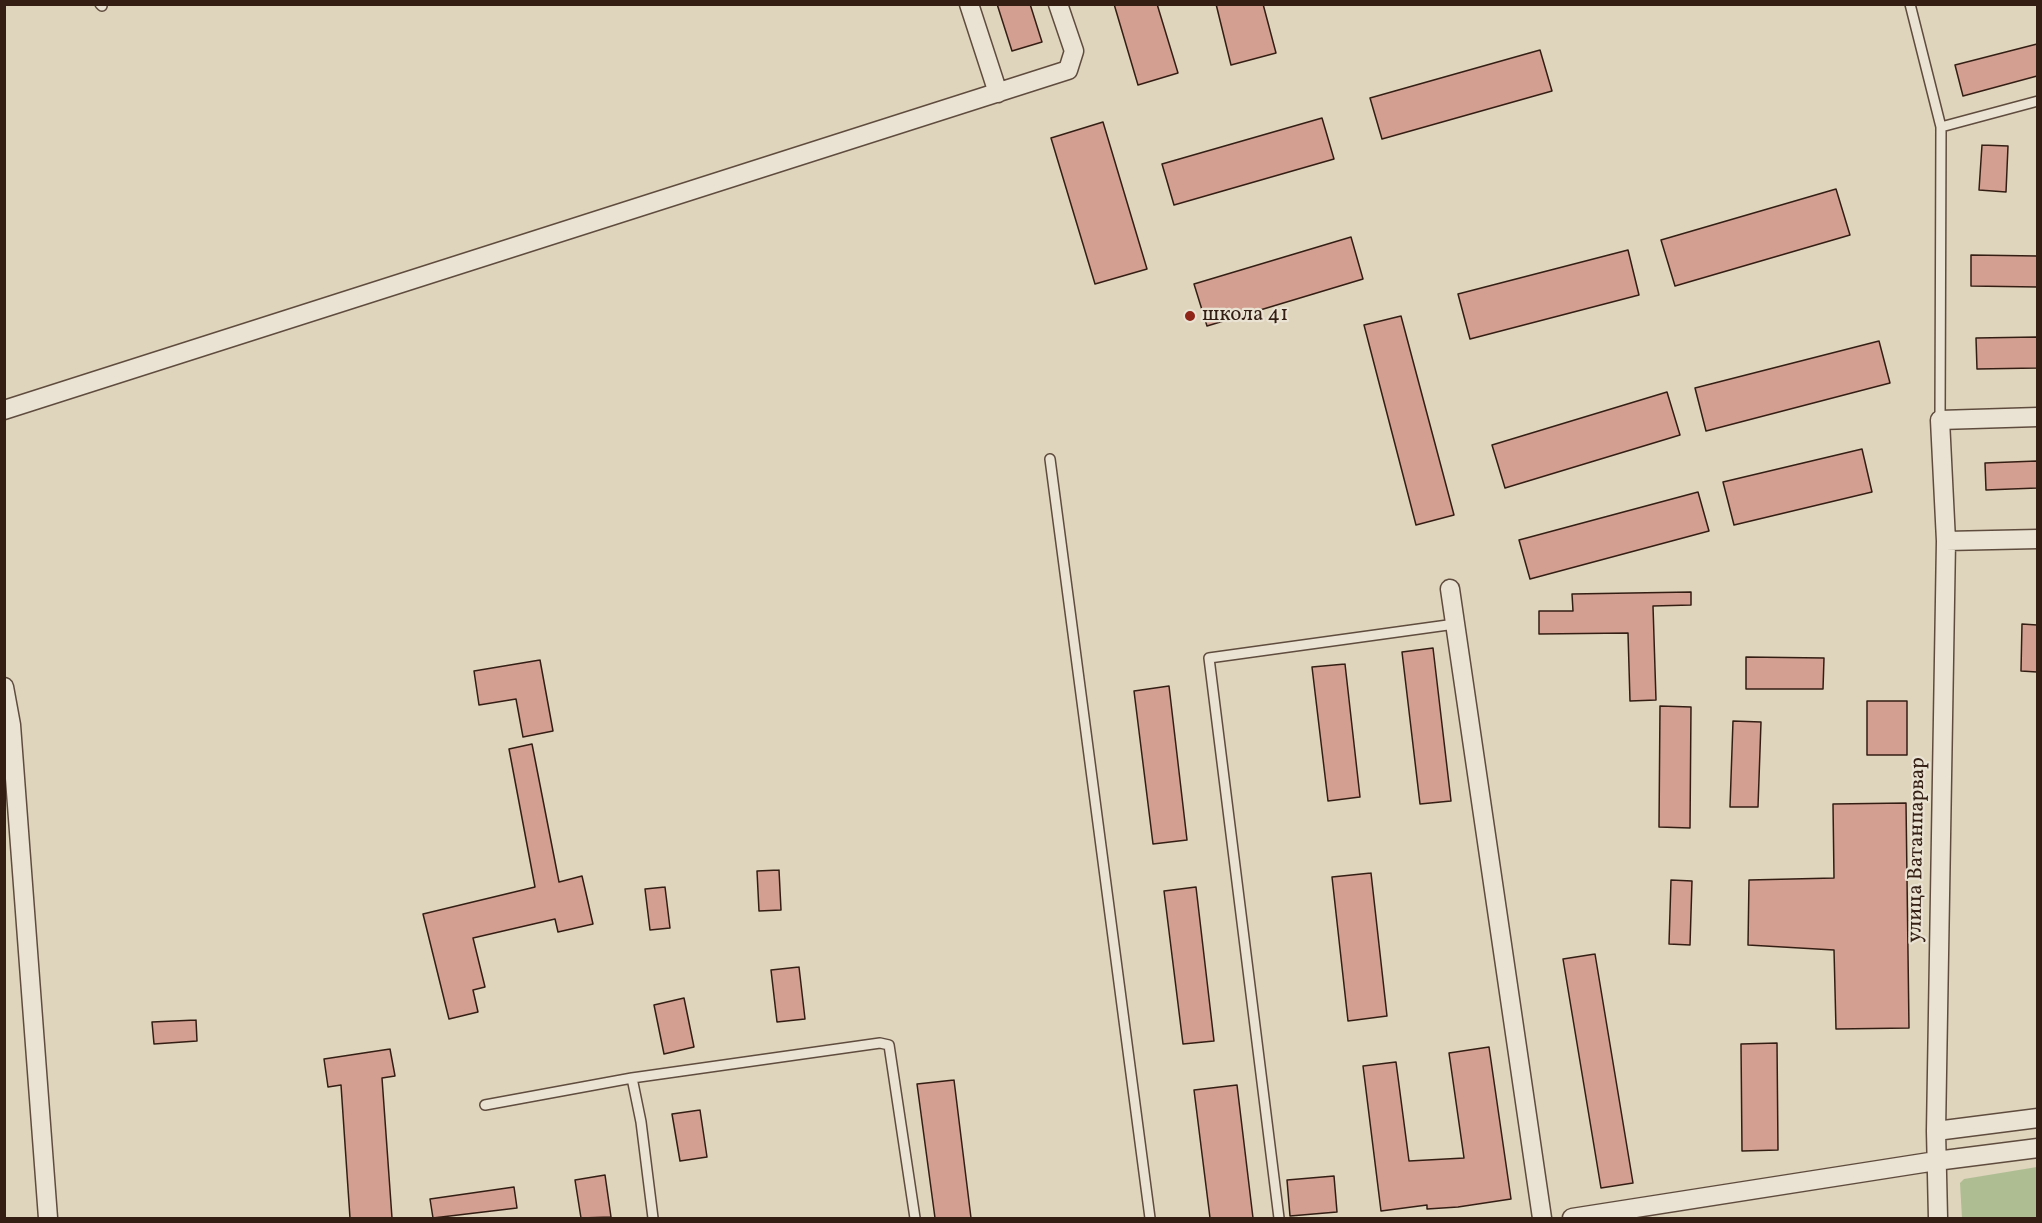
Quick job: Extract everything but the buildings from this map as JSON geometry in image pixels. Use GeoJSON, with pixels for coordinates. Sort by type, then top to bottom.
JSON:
{"type":"FeatureCollection","features":[{"type":"Feature","properties":{"kind":"street"},"geometry":{"type":"LineString","coordinates":[[969,4],[998,93]]}},
{"type":"Feature","properties":{"kind":"street"},"geometry":{"type":"LineString","coordinates":[[4,410],[1068,70],[1074,51],[1058,4]]}},
{"type":"Feature","properties":{"kind":"street"},"geometry":{"type":"LineString","coordinates":[[1940,420],[2037,417]]}},
{"type":"Feature","properties":{"kind":"street","name":"улица Ватанпарвар"},"geometry":{"type":"LineString","coordinates":[[1938,1218],[1936,1131],[1946,541],[1940,420]]}},
{"type":"Feature","properties":{"kind":"street"},"geometry":{"type":"LineString","coordinates":[[1946,541],[2037,539]]}},
{"type":"Feature","properties":{"kind":"street"},"geometry":{"type":"LineString","coordinates":[[1450,589],[1542,1218]]}},
{"type":"Feature","properties":{"kind":"street"},"geometry":{"type":"LineString","coordinates":[[4,687],[11,725],[48,1218]]}},
{"type":"Feature","properties":{"kind":"street"},"geometry":{"type":"LineString","coordinates":[[1936,1131],[2037,1118]]}},
{"type":"Feature","properties":{"kind":"street"},"geometry":{"type":"LineString","coordinates":[[1572,1218],[1936,1161],[2037,1148]]}},
{"type":"Feature","properties":{"kind":"lane"},"geometry":{"type":"LineString","coordinates":[[1910,4],[1941,127],[1940,420]]}},
{"type":"Feature","properties":{"kind":"lane"},"geometry":{"type":"LineString","coordinates":[[1941,127],[2037,101]]}},
{"type":"Feature","properties":{"kind":"lane"},"geometry":{"type":"LineString","coordinates":[[1050,459],[1150,1218]]}},
{"type":"Feature","properties":{"kind":"lane"},"geometry":{"type":"LineString","coordinates":[[1279,1218],[1209,658],[1455,624]]}},
{"type":"Feature","properties":{"kind":"lane"},"geometry":{"type":"LineString","coordinates":[[485,1106],[632,1078],[880,1043],[890,1045],[915,1218]]}},
{"type":"Feature","properties":{"kind":"lane"},"geometry":{"type":"LineString","coordinates":[[632,1078],[641,1122],[653,1218]]}},
{"type":"Feature","properties":{"kind":"green space"},"geometry":{"type":"Polygon","coordinates":[[[2037,1167],[2037,1218],[1962,1218],[1960,1183],[1964,1179],[2037,1167]]]}},
{"type":"Feature","properties":{"kind":"place","name":"школа 41"},"geometry":{"type":"Point","coordinates":[1190,316]}}]}
